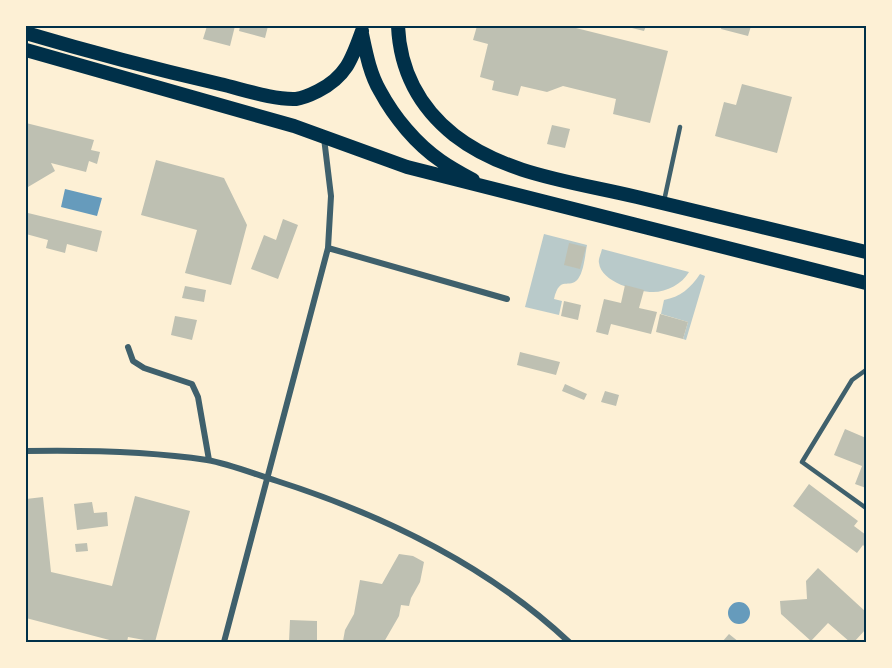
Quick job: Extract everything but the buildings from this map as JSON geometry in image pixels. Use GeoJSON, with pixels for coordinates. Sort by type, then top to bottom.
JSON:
{"type":"FeatureCollection","features":[{"type":"Feature","properties":{"kind":"main road"},"geometry":{"type":"LineString","coordinates":[[398,26],[404,62],[411,85],[428,110],[455,136],[512,167],[867,252]]}},
{"type":"Feature","properties":{"kind":"main road"},"geometry":{"type":"LineString","coordinates":[[26,33],[124,62],[268,95],[297,99],[333,82],[344,72],[353,57],[362,28]]}},
{"type":"Feature","properties":{"kind":"main road"},"geometry":{"type":"LineString","coordinates":[[362,28],[368,60],[379,90],[398,118],[440,161],[487,188]]}},
{"type":"Feature","properties":{"kind":"main road"},"geometry":{"type":"LineString","coordinates":[[26,50],[262,117],[407,167],[867,283]]}},
{"type":"Feature","properties":{"kind":"street"},"geometry":{"type":"LineString","coordinates":[[224,642],[328,248],[331,196],[324,138]]}},
{"type":"Feature","properties":{"kind":"street"},"geometry":{"type":"LineString","coordinates":[[328,248],[507,299]]}},
{"type":"Feature","properties":{"kind":"street"},"geometry":{"type":"LineString","coordinates":[[128,347],[133,361],[144,368],[192,384],[198,397],[209,460]]}},
{"type":"Feature","properties":{"kind":"street"},"geometry":{"type":"LineString","coordinates":[[26,451],[130,453],[209,460],[327,497],[435,546],[479,572],[520,601],[569,642]]}},
{"type":"Feature","properties":{"kind":"lane"},"geometry":{"type":"LineString","coordinates":[[663,203],[680,127]]}},
{"type":"Feature","properties":{"kind":"lane"},"geometry":{"type":"LineString","coordinates":[[867,370],[852,380],[802,462],[867,508]]}},
{"type":"Feature","properties":{"kind":"shaded area"},"geometry":{"type":"Polygon","coordinates":[[[544,234],[587,245],[578,279],[562,285],[556,291],[554,299],[562,301],[559,315],[525,307],[544,234]]]}},
{"type":"Feature","properties":{"kind":"shaded area"},"geometry":{"type":"Polygon","coordinates":[[[602,249],[689,272],[678,284],[669,289],[658,292],[638,290],[621,285],[606,276],[599,263],[602,249]]]}},
{"type":"Feature","properties":{"kind":"shaded area"},"geometry":{"type":"Polygon","coordinates":[[[700,274],[705,276],[686,340],[683,339],[688,322],[661,314],[664,300],[685,291],[700,274]]]}},
{"type":"Feature","properties":{"kind":"water"},"geometry":{"type":"Polygon","coordinates":[[[65,189],[102,198],[97,216],[61,207],[65,189]]]}},
{"type":"Feature","properties":{"kind":"water"},"geometry":{"type":"Polygon","coordinates":[[[739,602],[749,609],[750,613],[743,623],[739,624],[729,617],[728,613],[735,603],[739,602]]]}}]}
